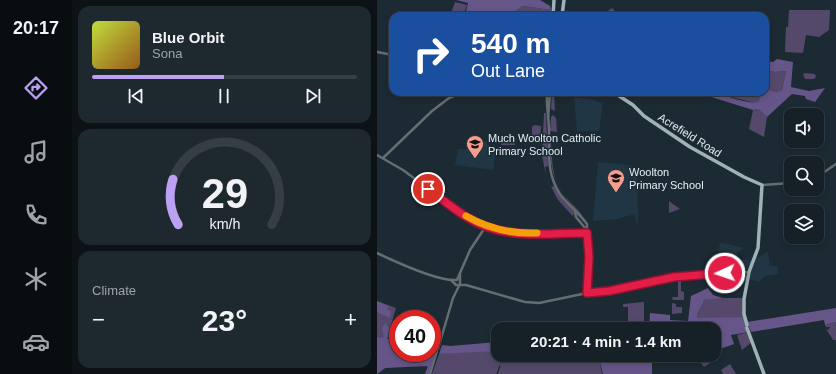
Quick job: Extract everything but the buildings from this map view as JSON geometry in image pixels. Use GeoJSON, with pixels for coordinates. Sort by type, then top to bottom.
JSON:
{"type":"FeatureCollection","features":[{"type":"Feature","properties":{"kind":"main road"},"geometry":{"type":"LineString","coordinates":[[553,12],[554,0]]}},
{"type":"Feature","properties":{"kind":"main road"},"geometry":{"type":"LineString","coordinates":[[562,12],[564,0]]}},
{"type":"Feature","properties":{"kind":"main road","name":"Acrefield Road"},"geometry":{"type":"LineString","coordinates":[[619,96],[633,105],[644,116],[690,147],[744,177],[762,185]]}},
{"type":"Feature","properties":{"kind":"main road"},"geometry":{"type":"LineString","coordinates":[[762,185],[758,248],[749,272],[744,300],[744,314],[764,374]]}},
{"type":"Feature","properties":{"kind":"street"},"geometry":{"type":"LineString","coordinates":[[377,52],[389,54]]}},
{"type":"Feature","properties":{"kind":"street"},"geometry":{"type":"LineString","coordinates":[[382,158],[437,107],[454,96]]}},
{"type":"Feature","properties":{"kind":"street"},"geometry":{"type":"LineString","coordinates":[[547,96],[546,108],[548,121]]}},
{"type":"Feature","properties":{"kind":"street"},"geometry":{"type":"LineString","coordinates":[[551,96],[548,121],[548,160],[551,176],[561,195],[575,211],[576,216],[587,232],[589,257],[587,293]]}},
{"type":"Feature","properties":{"kind":"street"},"geometry":{"type":"LineString","coordinates":[[377,155],[403,170],[465,216],[486,226],[510,233],[587,232]]}},
{"type":"Feature","properties":{"kind":"street"},"geometry":{"type":"LineString","coordinates":[[824,172],[836,164]]}},
{"type":"Feature","properties":{"kind":"street"},"geometry":{"type":"LineString","coordinates":[[762,185],[784,183]]}},
{"type":"Feature","properties":{"kind":"street"},"geometry":{"type":"LineString","coordinates":[[457,280],[470,250],[486,226]]}},
{"type":"Feature","properties":{"kind":"street"},"geometry":{"type":"LineString","coordinates":[[377,253],[459,284],[529,302],[550,301],[678,277],[749,272]]}},
{"type":"Feature","properties":{"kind":"street"},"geometry":{"type":"LineString","coordinates":[[430,374],[459,284],[460,274]]}},
{"type":"Feature","properties":{"kind":"street"},"geometry":{"type":"LineString","coordinates":[[450,280],[457,280]]}},
{"type":"Feature","properties":{"kind":"street"},"geometry":{"type":"LineString","coordinates":[[457,280],[459,284]]}},
{"type":"Feature","properties":{"kind":"shaded area"},"geometry":{"type":"Polygon","coordinates":[[[456,0],[540,0],[550,6],[551,10],[523,6],[514,12],[466,12],[468,3],[456,0]]]}},
{"type":"Feature","properties":{"kind":"shaded area"},"geometry":{"type":"Polygon","coordinates":[[[455,2],[467,5],[464,12],[451,12],[455,2]]]}},
{"type":"Feature","properties":{"kind":"shaded area"},"geometry":{"type":"Polygon","coordinates":[[[523,6],[551,10],[551,12],[514,12],[523,6]]]}},
{"type":"Feature","properties":{"kind":"shaded area"},"geometry":{"type":"Polygon","coordinates":[[[612,8],[616,12],[606,12],[612,8]]]}},
{"type":"Feature","properties":{"kind":"shaded area"},"geometry":{"type":"Polygon","coordinates":[[[789,10],[830,10],[829,30],[819,37],[806,35],[803,53],[785,52],[786,27],[788,27],[789,10]]]}},
{"type":"Feature","properties":{"kind":"shaded area"},"geometry":{"type":"Polygon","coordinates":[[[777,59],[793,62],[791,87],[809,91],[825,88],[815,102],[806,99],[805,96],[792,94],[767,117],[758,109],[753,110],[708,96],[726,96],[747,102],[758,102],[760,96],[769,96],[769,90],[777,92],[782,90],[786,71],[769,71],[769,62],[773,62],[777,59]]]}},
{"type":"Feature","properties":{"kind":"shaded area"},"geometry":{"type":"Polygon","coordinates":[[[769,71],[786,71],[782,90],[777,92],[769,90],[769,71]]]}},
{"type":"Feature","properties":{"kind":"shaded area"},"geometry":{"type":"Polygon","coordinates":[[[803,74],[815,74],[816,77],[814,79],[805,79],[803,74]]]}},
{"type":"Feature","properties":{"kind":"shaded area"},"geometry":{"type":"Polygon","coordinates":[[[552,96],[554,96],[555,111],[551,109],[552,96]]]}},
{"type":"Feature","properties":{"kind":"shaded area"},"geometry":{"type":"Polygon","coordinates":[[[727,96],[760,96],[758,102],[755,103],[727,96]]]}},
{"type":"Feature","properties":{"kind":"shaded area"},"geometry":{"type":"Polygon","coordinates":[[[574,97],[595,100],[603,103],[599,131],[577,131],[574,97]]]}},
{"type":"Feature","properties":{"kind":"shaded area"},"geometry":{"type":"Polygon","coordinates":[[[758,109],[767,117],[764,137],[749,129],[753,110],[758,109]]]}},
{"type":"Feature","properties":{"kind":"shaded area"},"geometry":{"type":"Polygon","coordinates":[[[544,113],[546,113],[548,166],[545,167],[546,176],[542,155],[544,113]]]}},
{"type":"Feature","properties":{"kind":"shaded area"},"geometry":{"type":"Polygon","coordinates":[[[553,115],[556,118],[557,132],[550,131],[551,117],[553,115]]]}},
{"type":"Feature","properties":{"kind":"shaded area"},"geometry":{"type":"Polygon","coordinates":[[[534,125],[541,126],[540,141],[532,140],[532,127],[534,125]]]}},
{"type":"Feature","properties":{"kind":"shaded area"},"geometry":{"type":"Polygon","coordinates":[[[550,135],[554,173],[558,183],[553,171],[551,161],[550,135]]]}},
{"type":"Feature","properties":{"kind":"shaded area"},"geometry":{"type":"Polygon","coordinates":[[[501,136],[515,136],[515,145],[501,145],[501,136]]]}},
{"type":"Feature","properties":{"kind":"shaded area","name":"Much Woolton Catholic Primary School"},"geometry":{"type":"Polygon","coordinates":[[[487,141],[487,145],[492,146],[492,150],[495,154],[493,170],[455,165],[458,149],[482,149],[483,142],[487,141]]]}},
{"type":"Feature","properties":{"kind":"shaded area","name":"Woolton Primary School"},"geometry":{"type":"Polygon","coordinates":[[[598,162],[630,165],[637,168],[638,222],[636,224],[635,214],[617,219],[593,221],[598,162]]]}},
{"type":"Feature","properties":{"kind":"shaded area"},"geometry":{"type":"Polygon","coordinates":[[[554,186],[574,212],[573,216],[580,224],[558,200],[551,187],[554,186]]]}},
{"type":"Feature","properties":{"kind":"shaded area"},"geometry":{"type":"Polygon","coordinates":[[[564,195],[580,213],[584,219],[571,204],[564,195]]]}},
{"type":"Feature","properties":{"kind":"shaded area"},"geometry":{"type":"Polygon","coordinates":[[[669,201],[680,209],[669,213],[669,201]]]}},
{"type":"Feature","properties":{"kind":"shaded area"},"geometry":{"type":"Polygon","coordinates":[[[720,243],[744,248],[738,252],[737,256],[718,252],[720,243]]]}},
{"type":"Feature","properties":{"kind":"shaded area"},"geometry":{"type":"Polygon","coordinates":[[[768,252],[770,265],[778,267],[778,274],[765,276],[759,282],[748,279],[756,258],[768,252]]]}},
{"type":"Feature","properties":{"kind":"shaded area"},"geometry":{"type":"Polygon","coordinates":[[[743,259],[752,261],[749,269],[738,270],[738,265],[743,259]]]}},
{"type":"Feature","properties":{"kind":"shaded area"},"geometry":{"type":"Polygon","coordinates":[[[681,276],[681,291],[684,292],[684,300],[673,300],[672,297],[678,297],[678,277],[681,276]]]}},
{"type":"Feature","properties":{"kind":"shaded area"},"geometry":{"type":"Polygon","coordinates":[[[708,288],[713,295],[723,298],[704,300],[697,318],[744,317],[749,332],[731,335],[734,344],[721,349],[721,322],[649,322],[650,313],[670,315],[670,320],[688,321],[691,296],[708,288]]]}},
{"type":"Feature","properties":{"kind":"shaded area"},"geometry":{"type":"Polygon","coordinates":[[[716,298],[742,298],[744,317],[697,319],[704,300],[716,298]]]}},
{"type":"Feature","properties":{"kind":"shaded area"},"geometry":{"type":"Polygon","coordinates":[[[377,301],[396,308],[395,310],[389,310],[389,332],[387,339],[389,339],[389,362],[432,362],[431,367],[416,365],[385,368],[377,374],[377,301]]]}},
{"type":"Feature","properties":{"kind":"shaded area"},"geometry":{"type":"Polygon","coordinates":[[[377,301],[388,306],[387,309],[389,310],[389,318],[377,312],[377,301]]]}},
{"type":"Feature","properties":{"kind":"shaded area"},"geometry":{"type":"Polygon","coordinates":[[[644,302],[644,322],[626,322],[628,321],[628,307],[623,307],[623,304],[644,302]]]}},
{"type":"Feature","properties":{"kind":"shaded area"},"geometry":{"type":"Polygon","coordinates":[[[672,303],[676,304],[676,307],[682,307],[682,313],[672,314],[672,303]]]}},
{"type":"Feature","properties":{"kind":"shaded area"},"geometry":{"type":"Polygon","coordinates":[[[836,308],[836,322],[825,325],[824,320],[751,332],[747,322],[836,308]]]}},
{"type":"Feature","properties":{"kind":"shaded area"},"geometry":{"type":"Polygon","coordinates":[[[836,322],[836,340],[833,340],[826,329],[828,330],[830,327],[826,327],[825,325],[836,322]]]}},
{"type":"Feature","properties":{"kind":"shaded area"},"geometry":{"type":"Polygon","coordinates":[[[385,323],[389,328],[387,339],[389,339],[389,362],[433,362],[429,374],[425,374],[428,366],[385,368],[377,374],[377,337],[382,338],[384,336],[382,328],[385,323]]]}},
{"type":"Feature","properties":{"kind":"shaded area"},"geometry":{"type":"Polygon","coordinates":[[[749,332],[752,342],[742,350],[737,335],[749,332]]]}},
{"type":"Feature","properties":{"kind":"shaded area"},"geometry":{"type":"Polygon","coordinates":[[[491,343],[491,351],[441,354],[442,345],[450,346],[491,343]]]}},
{"type":"Feature","properties":{"kind":"shaded area"},"geometry":{"type":"Polygon","coordinates":[[[491,351],[491,362],[600,362],[602,374],[432,374],[436,362],[441,362],[441,354],[491,351]]]}},
{"type":"Feature","properties":{"kind":"shaded area"},"geometry":{"type":"Polygon","coordinates":[[[600,362],[652,362],[652,374],[603,374],[600,362]]]}},
{"type":"Feature","properties":{"kind":"shaded area"},"geometry":{"type":"Polygon","coordinates":[[[700,362],[712,362],[704,367],[700,362]]]}},
{"type":"Feature","properties":{"kind":"shaded area"},"geometry":{"type":"Polygon","coordinates":[[[730,364],[736,374],[723,374],[721,370],[730,364]]]}},
{"type":"Feature","properties":{"kind":"waterway"},"geometry":{"type":"LineString","coordinates":[[497,374],[500,366]]}},
{"type":"Feature","properties":{"kind":"slow traffic"},"geometry":{"type":"LineString","coordinates":[[466,216],[496,230],[510,233],[537,233]]}},
{"type":"Feature","properties":{"kind":"place","name":"Much Woolton Catholic Primary School"},"geometry":{"type":"Point","coordinates":[475,159]}},
{"type":"Feature","properties":{"kind":"place","name":"Woolton Primary School"},"geometry":{"type":"Point","coordinates":[616,193]}},
{"type":"Feature","properties":{"kind":"route"},"geometry":{"type":"LineString","coordinates":[[428,189],[465,216],[496,230],[510,233],[530,234],[587,233],[589,239],[587,245],[589,257],[587,293],[609,291],[674,277],[707,273],[725,273]]}}]}
